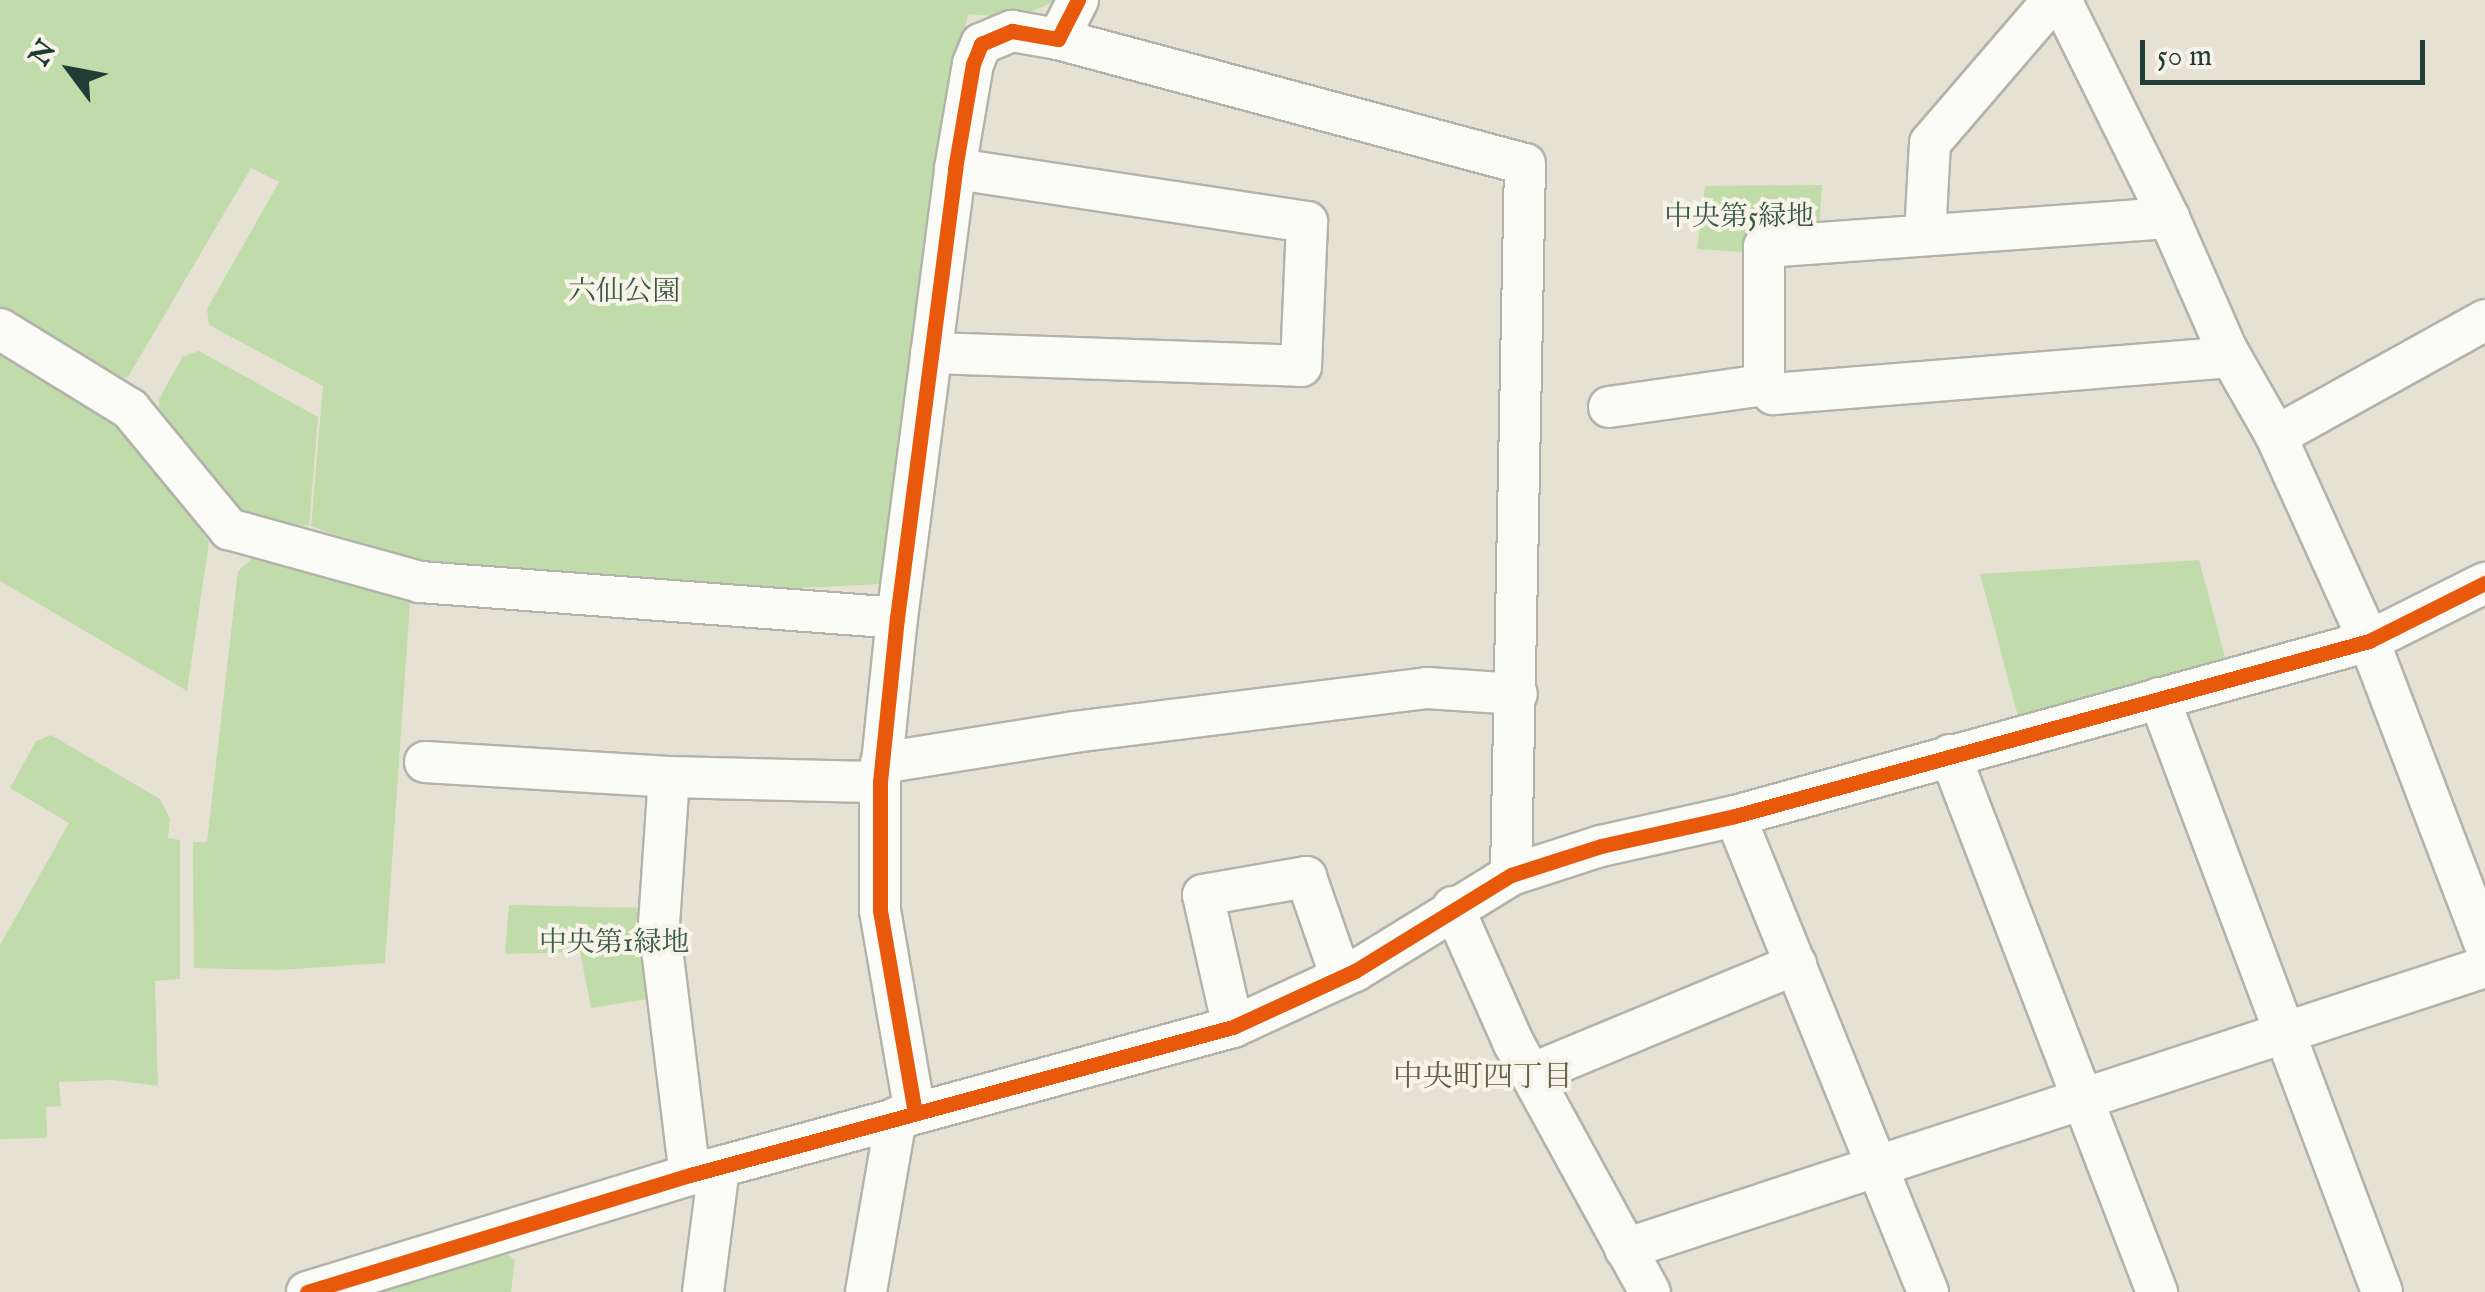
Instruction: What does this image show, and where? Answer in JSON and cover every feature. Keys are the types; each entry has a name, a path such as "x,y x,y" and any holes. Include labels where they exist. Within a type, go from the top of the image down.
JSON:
{"street":[{"path":"1058,39 1078,0"},
{"path":"1925,235 1930,143 2053,0"},
{"path":"2061,0 2169,218 2232,357 2276,436 2369,641 2485,945"},
{"path":"866,1292 906,1116 880,910 881,772 896,618 955,169 973,64 981,44 1012,31 1058,39 1526,164 1512,875"},
{"path":"931,353 1301,366 1307,222 955,169"},
{"path":"2169,218 1764,247 1764,386 1773,394 2232,357"},
{"path":"2276,436 2485,320"},
{"path":"0,329 130,409 229,529 420,582 896,618"},
{"path":"1609,407 1764,386"},
{"path":"307,1292 705,1171 1233,1027 1341,977 1453,906 1512,875 1600,846 1735,816 2369,641 2485,583"},
{"path":"425,762 669,777 881,772 1074,732 1427,688 1517,694"},
{"path":"2159,698 2382,1292"},
{"path":"1950,754 2157,1292"},
{"path":"669,777 659,924 705,1171 704,1292"},
{"path":"1735,816 1928,1292"},
{"path":"1233,1027 1203,894 1306,877 1341,977"},
{"path":"1453,906 1531,1074 1650,1292"},
{"path":"1531,1074 1796,964"},
{"path":"1625,1249 2485,967"}],"green space":[{"name":"六仙公園","path":"0,0 1057,0 1018,18 968,14 949,109 880,584 681,594 425,569 311,526 323,386 209,325 207,309 279,182 251,168 128,377 114,381 0,307"},
{"name":"中央第5緑地","path":"1822,185 1819,234 1758,253 1697,249 1705,186"},
{"path":"0,348 115,419 209,542 187,691 0,581"},
{"path":"199,351 318,417 309,526 236,518 160,424 159,399 183,356"},
{"path":"255,556 279,558 410,603 385,963 279,970 194,968 193,842 207,842 238,571"},
{"path":"2199,560 2231,679 2023,735 1980,574"},
{"path":"51,735 160,799 170,819 168,838 180,840 180,979 155,981 158,1086 113,1080 59,1082 61,1106 46,1107 47,1138 0,1139 0,945 69,823 10,788 36,741"},
{"name":"中央第1緑地","path":"509,905 649,908 654,998 591,1008 580,952 505,954"},
{"path":"502,1250 515,1260 511,1292 385,1292 385,1286"}],"cycle path":[{"path":"915,1113 880,910 880,782 897,618 955,169 973,64 981,44 1012,31 1058,39 1078,0"},
{"path":"307,1292 690,1175 1233,1027 1355,971 1511,875 1601,846 1735,816 2369,641 2485,583"}],"district":[{"name":"中央町四丁目","path":"1483,1078"}]}
